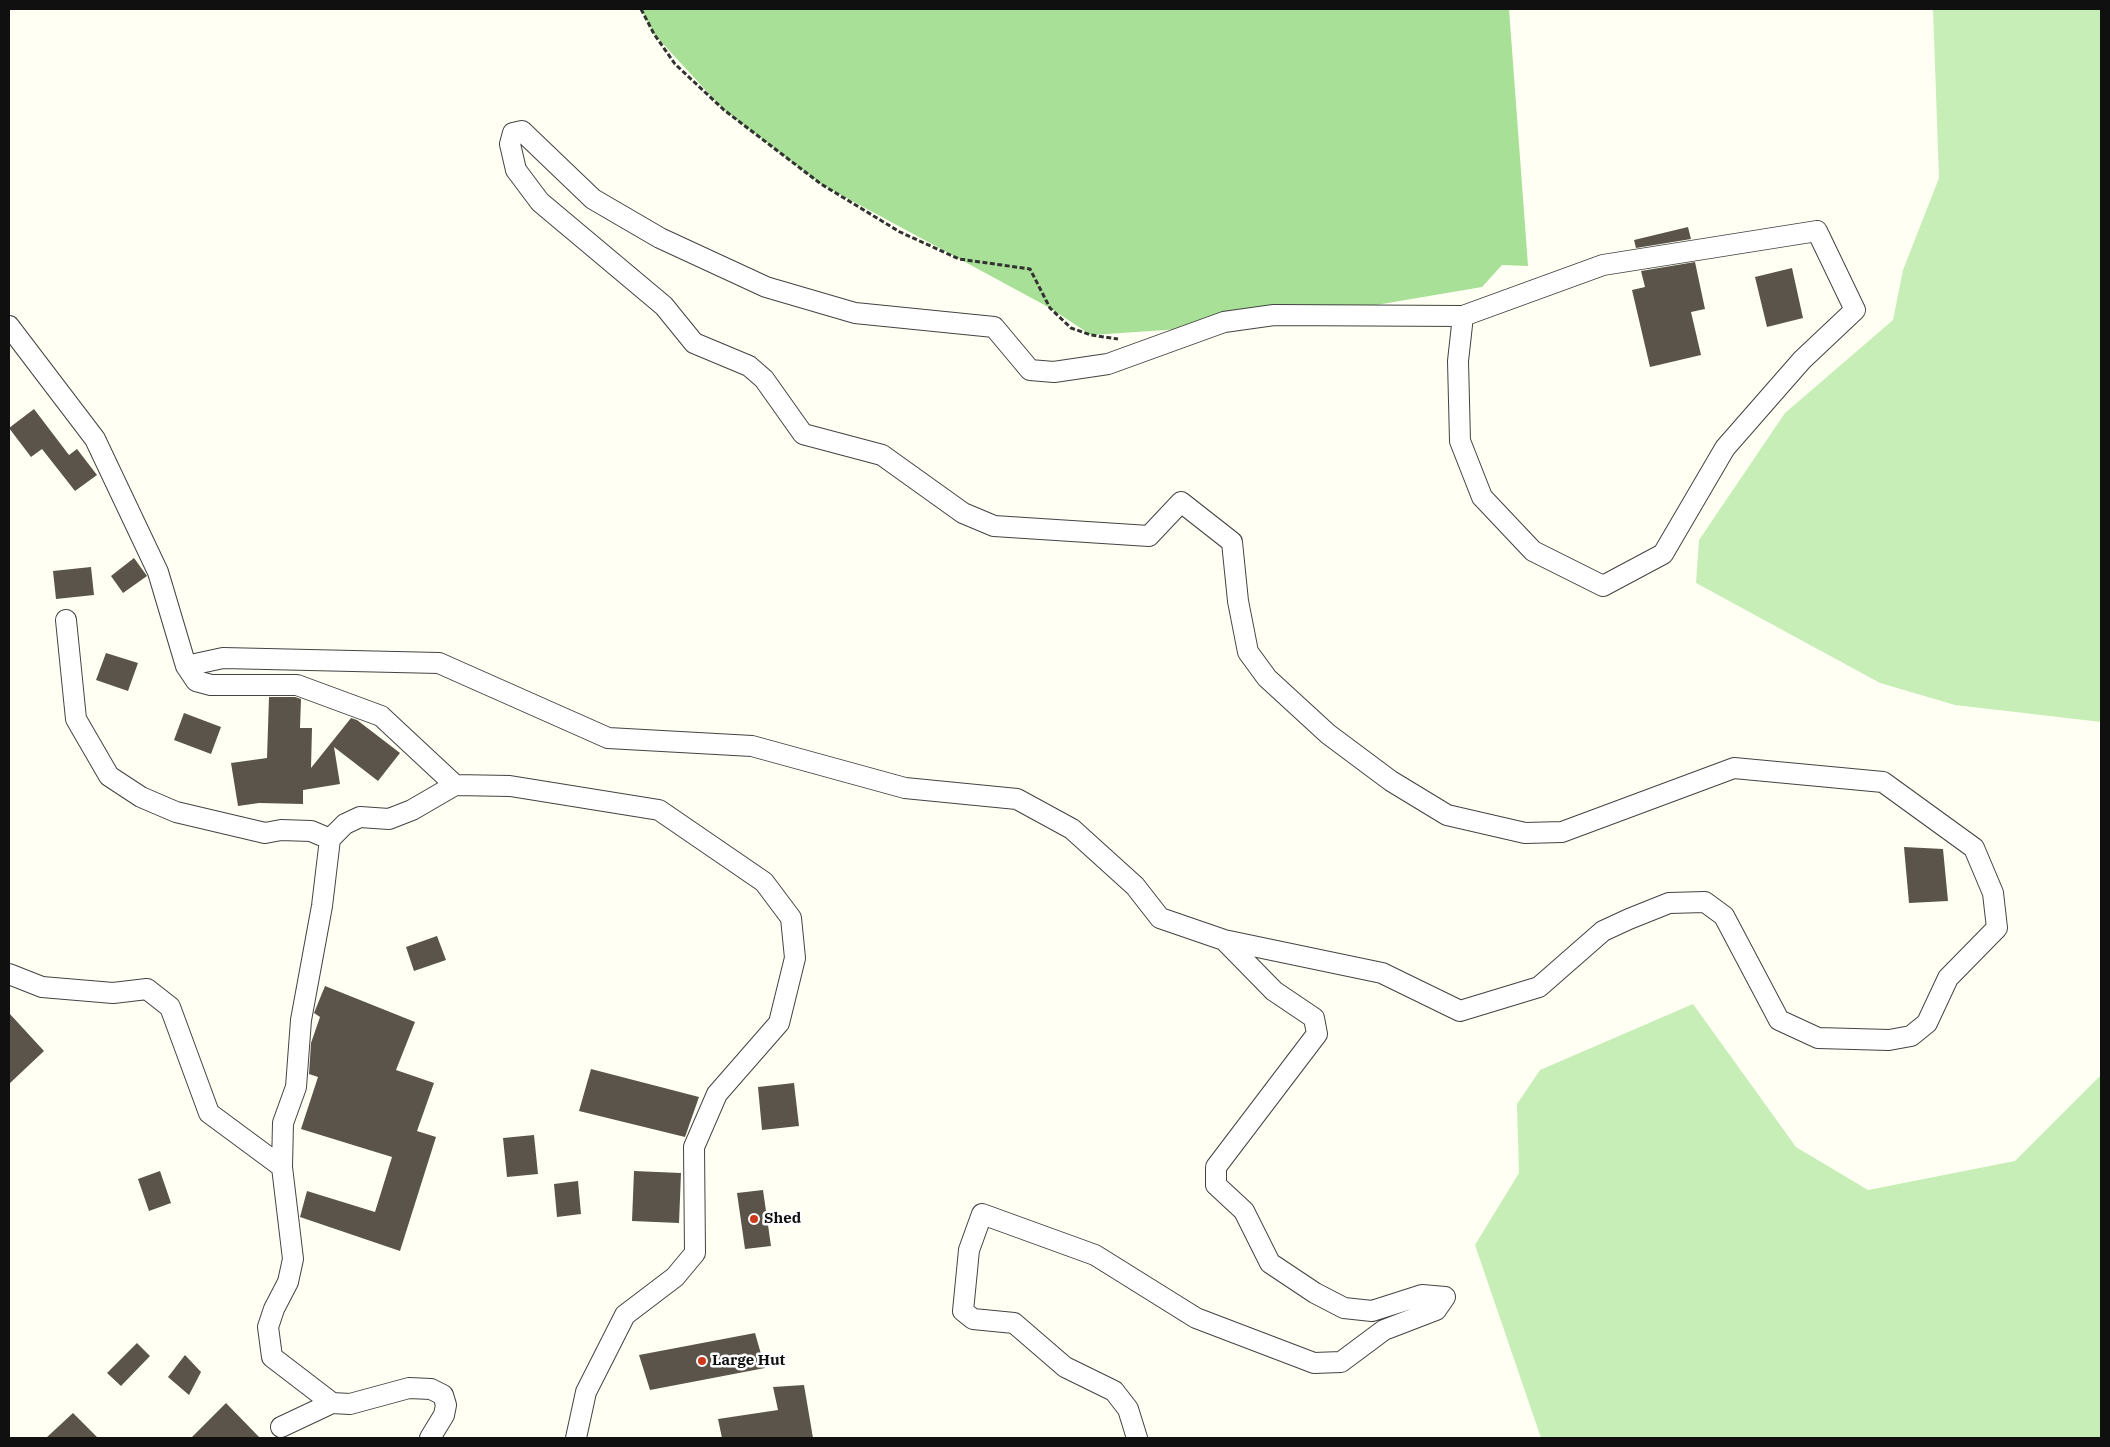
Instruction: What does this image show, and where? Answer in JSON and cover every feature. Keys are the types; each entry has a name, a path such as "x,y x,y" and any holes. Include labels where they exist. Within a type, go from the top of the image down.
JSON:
{"street":[{"path":"186,666 223,658 439,663 608,738 752,746 905,788 1017,799 1072,829 1135,886 1160,918 1224,940 1382,974 1460,1011 1539,987 1603,931 1629,918 1669,903 1705,902 1724,916 1779,1020 1818,1038 1889,1040 1911,1036 1927,1023 1948,978 1996,928 1993,893 1974,848 1883,782 1734,768 1562,832 1525,833 1447,815 1391,781 1328,734 1268,678 1248,652 1238,601 1232,542 1180,502 1149,536 994,526 963,513 882,455 803,434 764,379 749,366 694,343 664,306 540,202 516,170 510,144 513,133 522,132 593,199 660,238 766,287 855,313 994,327 1030,370 1054,372 1108,364 1224,322 1274,315 1463,316 1603,265 1817,231 1855,310 1802,360 1725,448 1663,554 1602,586 1533,551 1482,497 1460,441 1458,361 1463,316"},
{"path":"9,326 95,439 158,572 186,666 196,681 211,686 298,685 381,716 455,784"},
{"path":"66,620 76,719 109,776 141,798 176,812 265,834 281,830 311,831 330,839"},
{"path":"332,1403 272,1357 268,1326 274,1309 288,1282 293,1259 282,1167 283,1123 296,1087 301,1020 322,906 330,839 345,824 360,817 389,819 412,810 455,784 510,786 659,810 764,882 791,918 795,958 779,1023 717,1094 694,1147 695,1253 675,1277 625,1315 586,1392 576,1438"},
{"path":"1137,1438 1128,1409 1114,1391 1065,1368 1014,1323 973,1319 963,1311 969,1250 982,1214 1095,1255 1196,1318 1314,1364 1341,1362 1384,1330 1436,1310 1445,1297 1422,1295 1372,1311 1344,1308 1316,1293 1270,1263 1244,1211 1216,1185 1216,1166 1317,1034 1314,1018 1274,991 1224,940"},
{"path":"9,974 42,987 113,993 146,990 170,1007 209,1113 282,1167"},
{"path":"281,1427 332,1403 350,1404 409,1388 431,1389 443,1395 446,1405 444,1415 430,1438"}],"path":[{"path":"640,9 654,34 675,64 724,110 822,184 900,232 959,259 1030,269 1050,308 1071,328 1091,335 1126,340"}],"green space":[{"path":"641,9 1509,9 1528,266 1502,265 1482,287 1270,323 1091,335 1050,308 821,184 724,110 654,34"},
{"path":"1933,9 2101,9 2101,722 1955,705 1880,683 1696,583 1699,540 1785,413 1893,320 1903,270 1939,178"},
{"path":"1693,1004 1796,1147 1868,1190 2015,1161 2101,1075 2101,1438 1541,1438 1475,1245 1519,1173 1517,1104 1540,1070"}],"building":[{"path":"1688,227 1691,239 1636,248 1634,240"},
{"path":"1695,262 1705,309 1691,312 1701,355 1650,367 1632,290 1645,287 1641,271"},
{"path":"1792,268 1803,318 1767,327 1755,277"},
{"path":"34,409 69,455 77,449 97,475 75,491 42,449 31,457 9,428"},
{"path":"134,558 147,576 123,593 111,576"},
{"path":"91,567 94,595 56,599 53,571"},
{"path":"106,653 138,663 128,691 96,680"},
{"path":"269,697 295,697 301,699 300,728 312,728 311,768 351,718 357,720 400,753 378,781 334,747 340,784 303,790 303,804 259,803 238,806 231,763 267,758"},
{"path":"184,713 221,727 211,754 174,740"},
{"path":"1904,847 1943,849 1948,901 1909,903"},
{"path":"437,936 446,960 414,971 406,947"},
{"path":"325,986 415,1022 396,1070 434,1083 417,1131 436,1137 400,1251 300,1217 307,1191 375,1212 392,1157 301,1129 318,1077 309,1074 311,1043 320,1017 314,1013"},
{"path":"9,1013 44,1051 9,1084"},
{"path":"591,1069 699,1097 685,1137 579,1111"},
{"path":"794,1083 799,1126 762,1130 758,1087"},
{"path":"534,1135 538,1174 507,1177 503,1138"},
{"path":"160,1171 171,1203 149,1211 138,1179"},
{"path":"634,1171 681,1173 679,1223 632,1221"},
{"path":"578,1181 581,1214 557,1217 554,1184"},
{"name":"Shed","path":"763,1190 771,1246 745,1249 737,1193"},
{"name":"Large Hut","path":"755,1333 765,1368 650,1390 639,1355"},
{"path":"137,1343 150,1356 121,1386 107,1373"},
{"path":"185,1355 201,1372 189,1395 168,1377"},
{"path":"804,1385 813,1438 722,1438 718,1419 778,1410 773,1387"},
{"path":"226,1403 260,1438 191,1438"},
{"path":"73,1413 98,1438 46,1438"}],"place":[{"name":"Shed","path":"754,1219"},
{"name":"Large Hut","path":"702,1361"}]}
